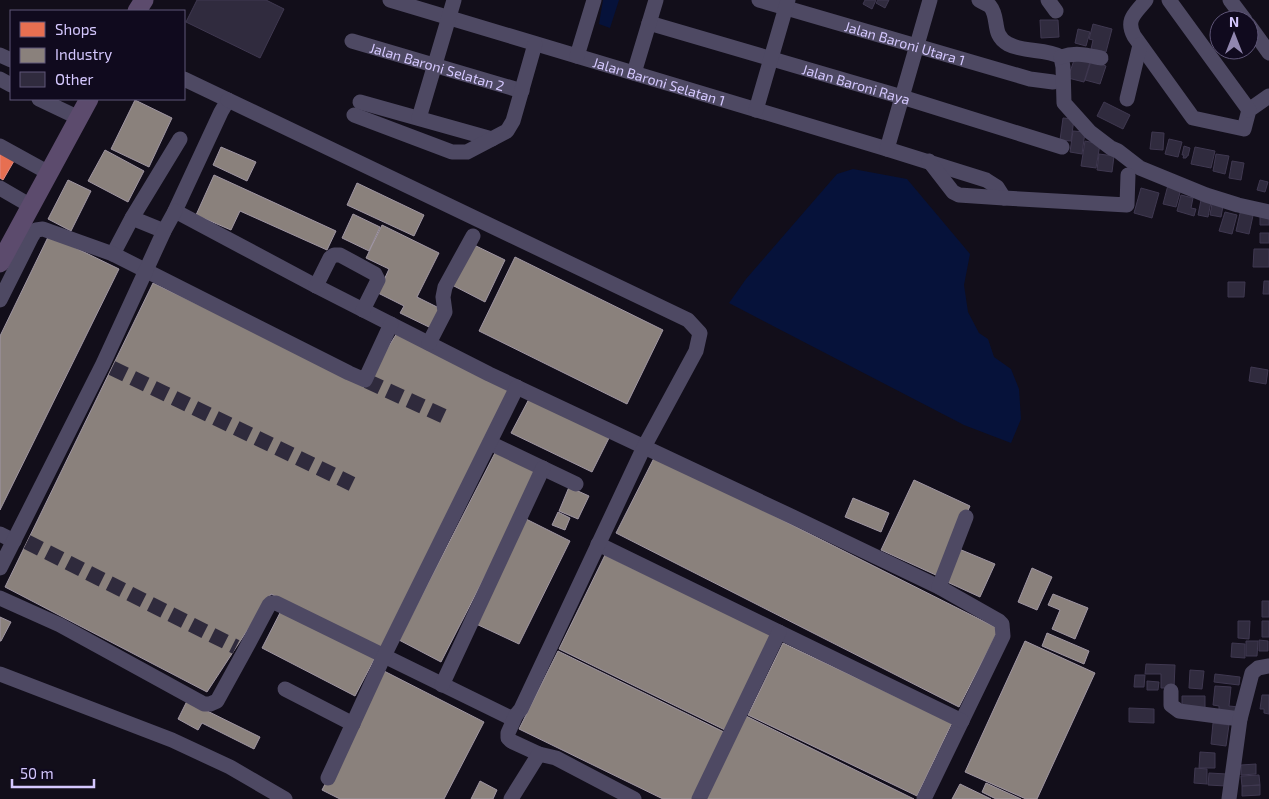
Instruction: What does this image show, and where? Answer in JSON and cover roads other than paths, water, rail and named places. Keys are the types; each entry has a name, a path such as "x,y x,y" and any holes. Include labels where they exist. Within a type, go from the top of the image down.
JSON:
{"main road":[{"path":"0,262 6,239 31,206 88,100"}],"street":[{"name":"Jalan Baroni Selatan 1","path":"390,0 929,161 986,180 996,187 1004,198"},
{"path":"419,118 454,0"},
{"path":"577,56 593,2 578,0"},
{"path":"634,73 656,0"},
{"name":"Jalan Baroni Utara 1","path":"759,0 787,4 916,46 1030,79 1053,82"},
{"path":"887,149 930,0"},
{"path":"979,0 990,6 995,17 997,32 1008,44 1061,57 1077,54 1101,58"},
{"path":"1146,0 1130,22 1130,29 1193,118 1244,129 1249,110 1269,96"},
{"path":"1169,0 1249,110"},
{"path":"756,110 787,4"},
{"name":"Jalan Baroni Raya","path":"650,22 1062,147"},
{"path":"1259,40 1269,53"},
{"name":"Jalan Baroni Selatan 2","path":"352,41 522,91"},
{"path":"492,140 419,118 357,108 452,152 467,152 492,140 507,132 513,121 535,44"},
{"path":"1127,99 1140,45"},
{"path":"1061,57 1064,103 1090,132 1111,148 1118,151 1140,168 1206,195 1269,212"},
{"path":"185,79 688,320 700,333 696,351 644,447 508,733 508,738 511,741 539,754 556,758 634,799"},
{"path":"41,100 79,118"},
{"path":"0,568 19,540 107,366 164,231 228,100"},
{"path":"113,254 132,218 180,139"},
{"path":"0,146 49,173"},
{"path":"929,161 953,192 959,195 1127,205 1128,175"},
{"path":"0,188 31,206"},
{"path":"175,210 316,286 429,343 644,447 793,516 938,587 999,621 1002,624 1003,636 924,799"},
{"path":"132,218 164,231"},
{"path":"0,300 32,236 36,230 43,228 113,254 340,369 366,380 391,324"},
{"path":"429,343 445,312 445,287 473,236"},
{"path":"316,286 330,258 334,255 340,255 378,277 363,310"},
{"path":"328,778 384,656 518,387"},
{"path":"490,443 576,484"},
{"path":"442,685 543,468"},
{"path":"938,587 966,518"},
{"path":"0,534 19,540"},
{"path":"598,544 962,721"},
{"path":"0,598 60,624 204,704 217,701 240,649 268,604 273,603 279,604 511,718 516,715"},
{"path":"699,799 779,632"},
{"path":"1229,799 1240,719 1252,673 1258,668 1269,666"},
{"path":"0,674 172,740 230,767 285,799"},
{"path":"285,689 352,724"},
{"path":"1171,691 1171,705 1179,712 1240,719"},
{"path":"511,799 539,754"}],"water":[{"path":"603,0 619,0 610,28 599,24"},
{"path":"853,169 907,179 970,254 964,285 968,312 979,333 988,339 994,357 1011,369 1019,389 1021,419 1011,443 964,425 729,303 746,279 837,174"}],"tunnel":[{"path":"112,368 352,484"},
{"path":"367,381 450,419"},
{"path":"27,542 236,647"}]}
